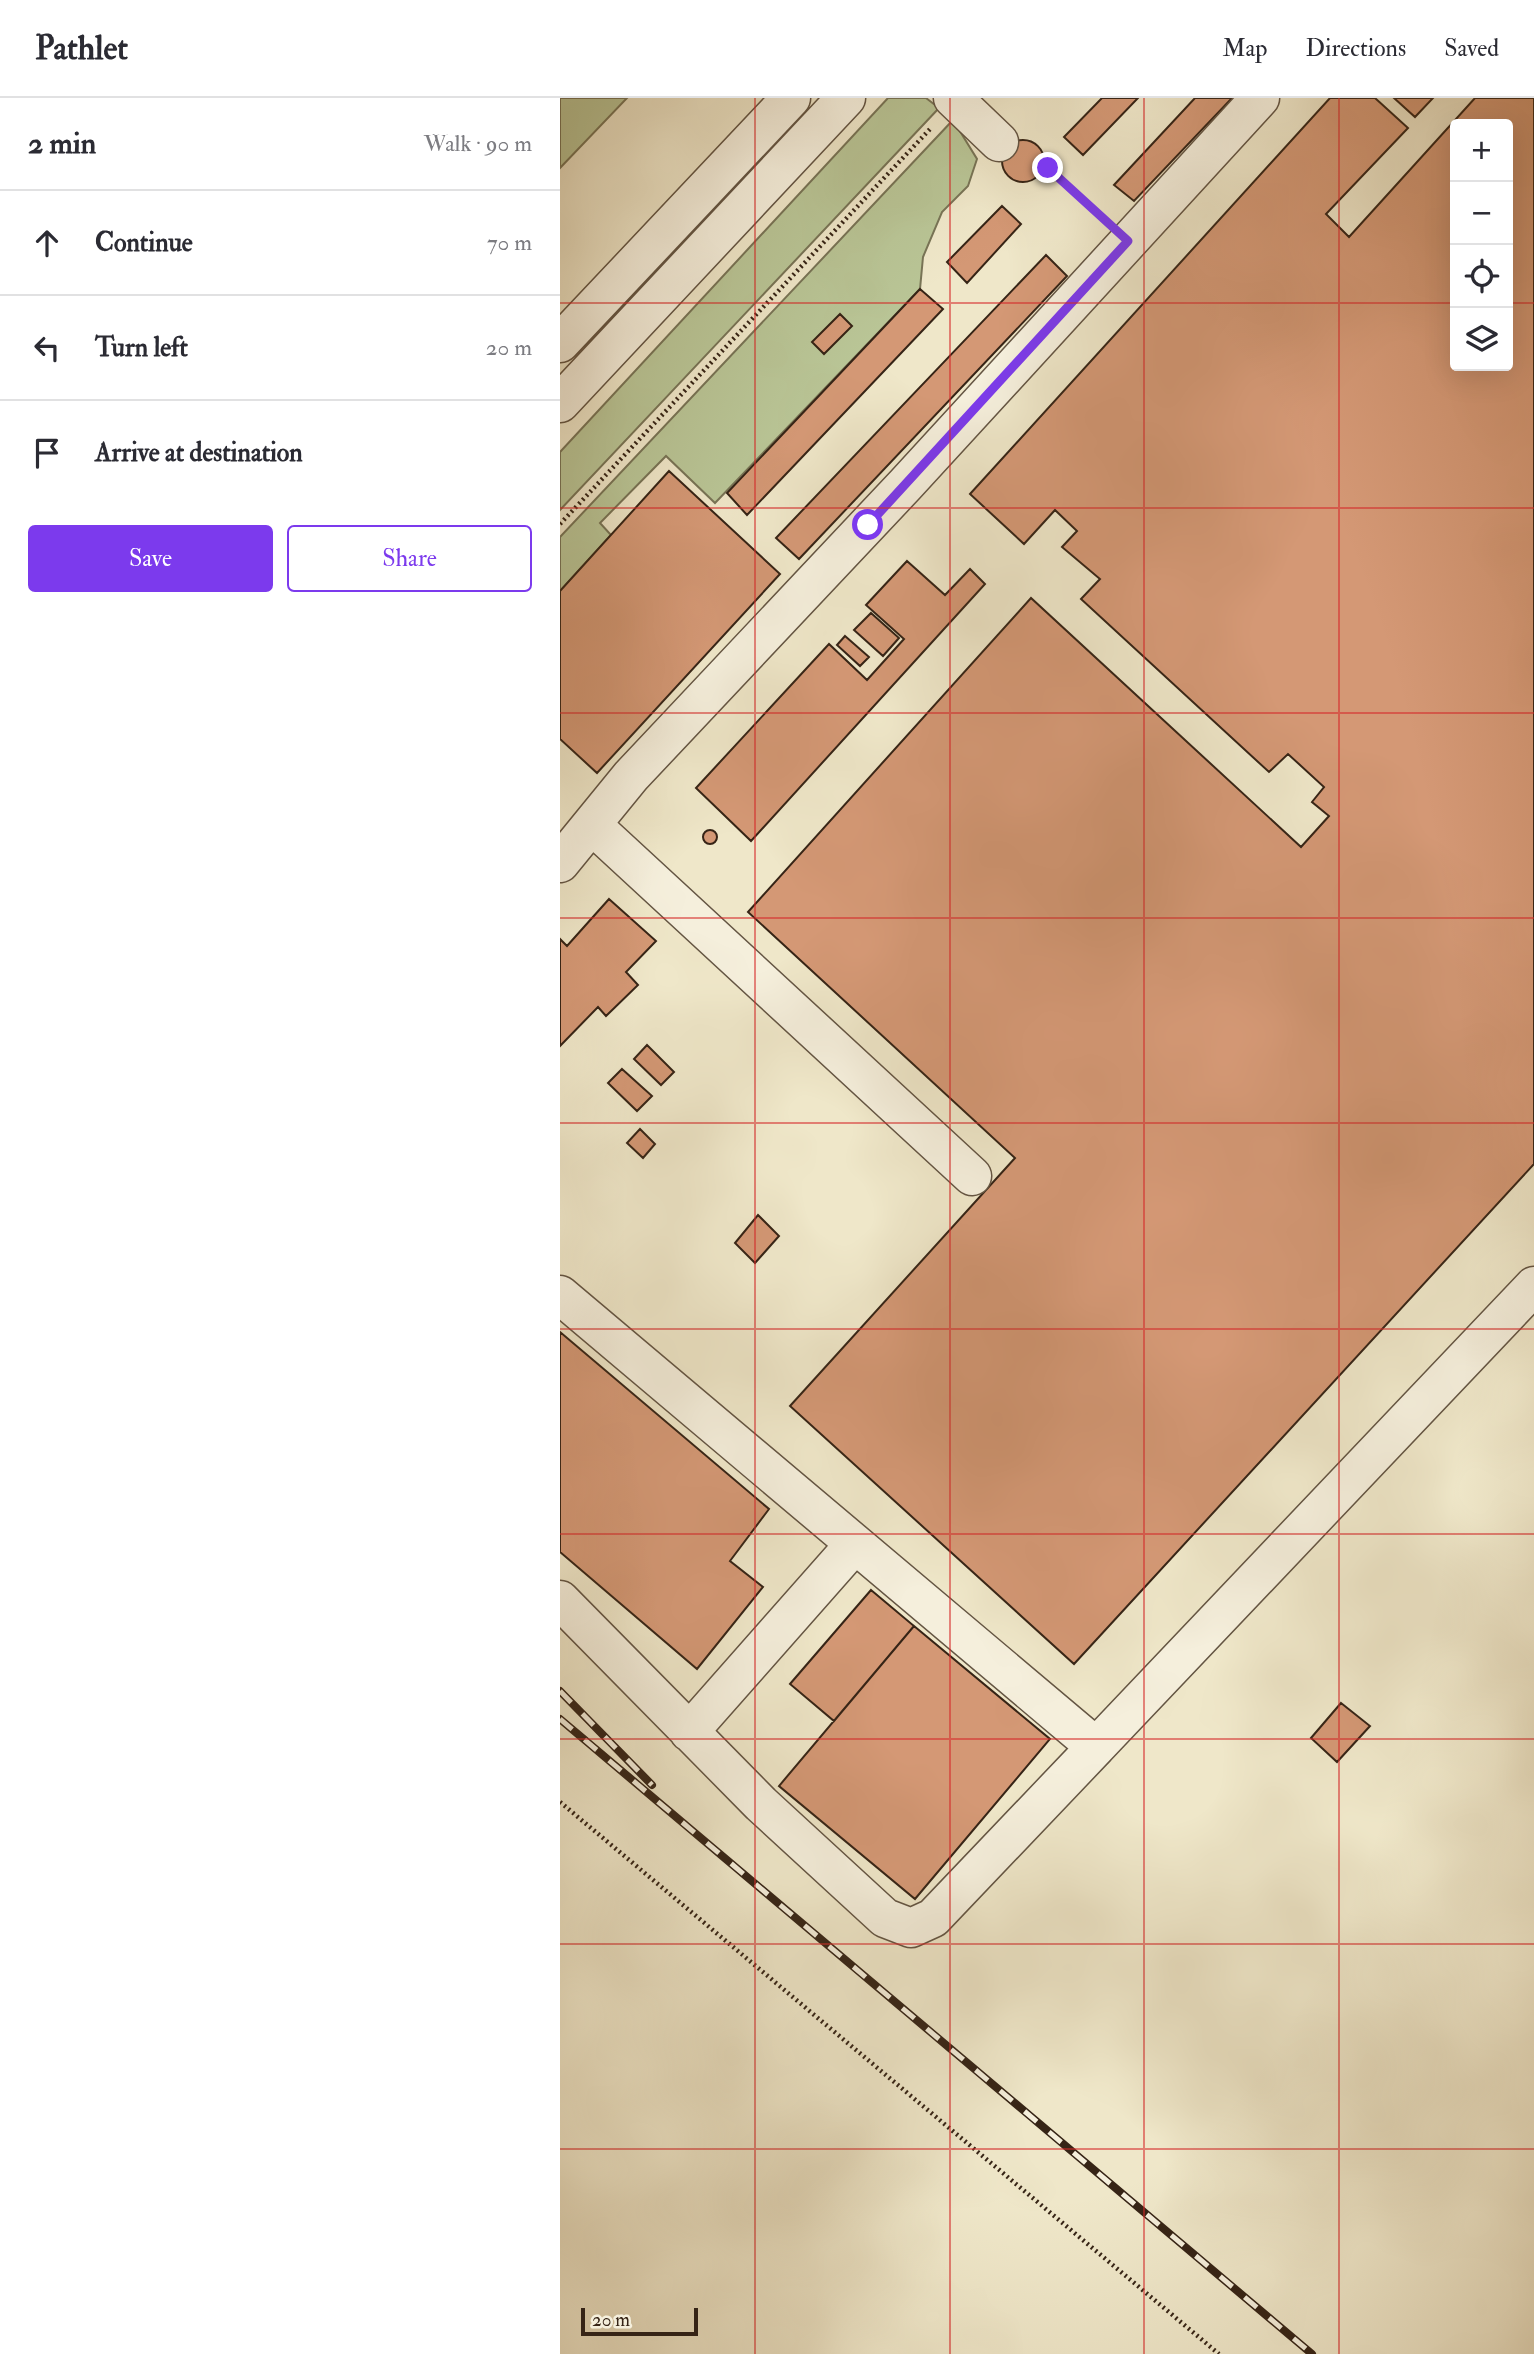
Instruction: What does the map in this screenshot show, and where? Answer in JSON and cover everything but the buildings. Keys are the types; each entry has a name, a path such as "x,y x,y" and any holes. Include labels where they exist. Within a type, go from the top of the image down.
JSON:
{"lane":[{"path":"560,343 791,98"},
{"path":"560,403 846,98"},
{"path":"560,863 593,826 631,776 906,484 1115,244 1260,98"},
{"path":"955,100 999,142"},
{"path":"593,826 972,1176"},
{"path":"560,1600 761,1804 885,1918 911,1928 933,1919 1534,1286"},
{"path":"560,1295 1096,1746"},
{"path":"689,1732 854,1545"}],"path":[{"path":"560,524 955,100"},
{"path":"1048,168 1115,244"},
{"path":"560,1802 1219,2354"}],"green space":[{"path":"560,98 627,98 560,168"},
{"path":"888,98 926,98 939,108 560,510 560,452"},
{"path":"953,120 977,159 968,186 942,212 923,257 920,289 715,503 666,456 600,523 611,535 560,591 560,537"}],"railway":[{"path":"560,1691 652,1785"},
{"path":"560,1719 1312,2354"}],"route":[{"path":"868,525 1128,241 1048,168"}]}
